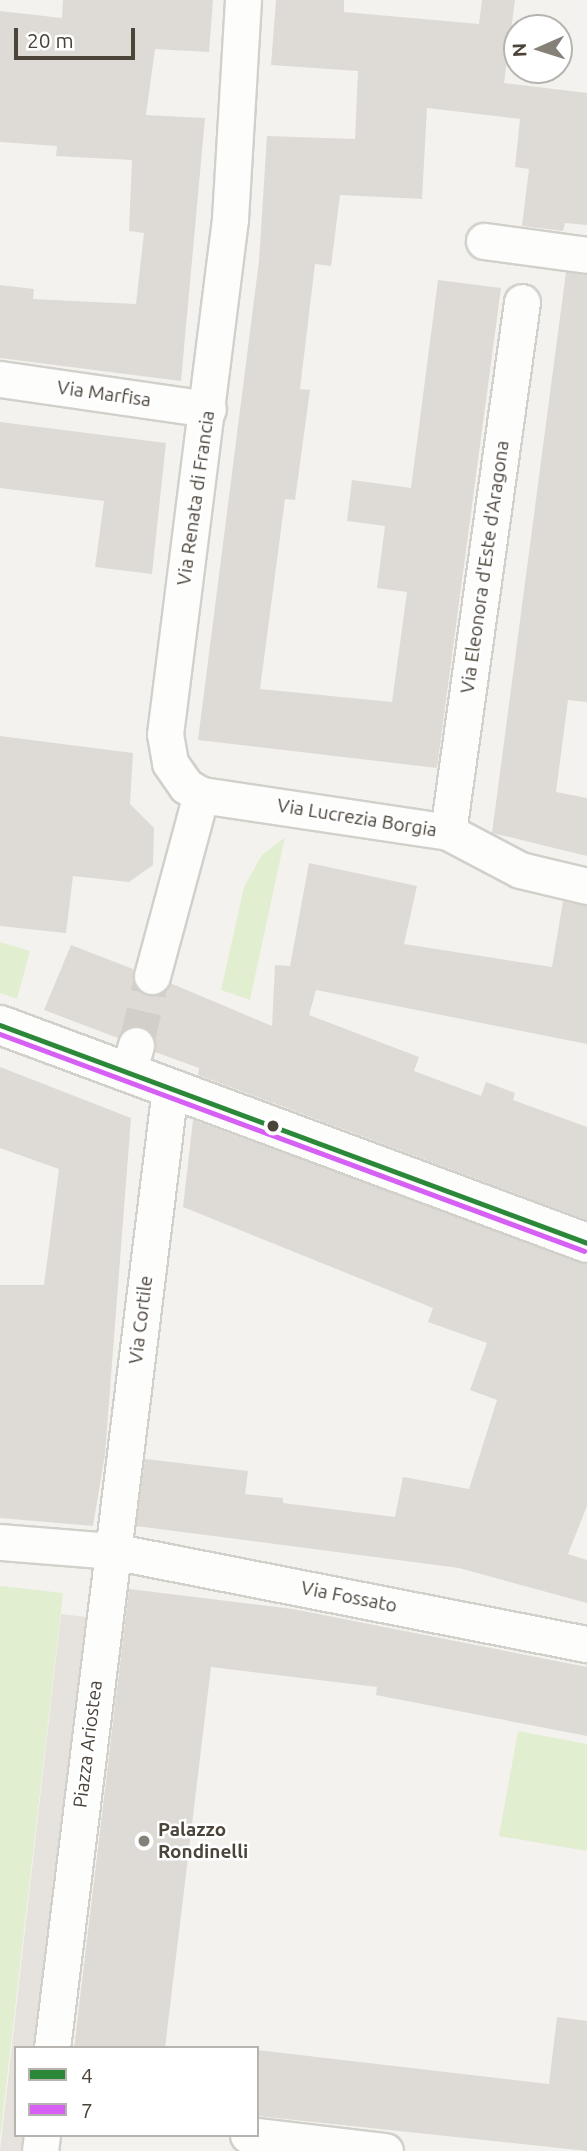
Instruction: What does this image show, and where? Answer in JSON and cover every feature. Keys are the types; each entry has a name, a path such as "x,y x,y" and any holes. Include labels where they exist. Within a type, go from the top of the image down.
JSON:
{"street":[{"name":"Via Renata di Francia","path":"201,795 177,777 165,734 230,219 243,0"},
{"path":"484,241 587,255"},
{"name":"Via Eleonora d'Este d'Aragona","path":"448,832 522,302"},
{"name":"Via Marfisa","path":"0,379 208,408"},
{"path":"152,976 201,795"},
{"name":"Via Lucrezia Borgia","path":"201,795 448,832 520,870 587,886"},
{"path":"0,1025 132,1059 170,1088 587,1244"},
{"name":"Via Cortile","path":"112,1551 170,1088"},
{"path":"0,1542 112,1551"},
{"name":"Via Fossato","path":"112,1551 587,1644"},
{"name":"Piazza Ariostea","path":"52,2046 112,1551"},
{"path":"259,2136 385,2151"}],"green space":[{"path":"285,837 250,1000 221,990 244,887 262,855"},
{"path":"0,942 30,951 17,999 0,993"},
{"path":"0,1586 63,1593 0,2139"},
{"path":"518,1731 587,1744 587,1851 499,1836"}],"shaded area":[{"path":"61,1614 96,1618 44,2046 14,2046 14,2137 34,2137 32,2151 0,2151"}],"building":[{"path":"63,0 213,0 209,52 155,49 146,115 205,118 181,381 0,358 0,285 34,289 33,299 136,304 144,233 129,231 132,160 56,156 57,146 0,142 0,11 62,18"},
{"path":"276,0 344,0 344,12 479,24 482,0 515,0 513,14 503,14 503,84 587,93 587,225 565,223 563,231 522,226 529,169 515,167 520,119 427,108 422,199 340,195 331,266 315,264 300,389 310,390 295,500 285,499 260,689 392,702 407,592 377,588 385,526 347,521 352,480 411,488 438,280 501,288 437,768 198,740 259,261 267,136 355,139 358,71 271,65"},
{"path":"566,272 587,275 587,702 568,700 556,792 587,798 587,856 492,833"},
{"path":"0,422 166,443 152,574 95,567 104,501 0,488"},
{"path":"0,736 133,753 130,804 154,828 153,865 129,882 73,876 66,933 0,926"},
{"path":"309,863 417,886 404,944 552,967 563,901 587,906 587,1044 316,990 309,1015 419,1057 414,1071 481,1096 486,1082 515,1093 513,1100 587,1127 587,1220 198,1075 199,1068 155,1052 155,1039 142,1026 130,1026 118,1038 44,1010 71,945 133,969 133,982 146,995 158,995 170,983 272,1026 275,965 290,966"},
{"path":"0,1067 131,1118 105,1454 93,1526 0,1518 0,1285 44,1285 59,1169 0,1148"},
{"path":"193,1120 587,1264 587,1506 568,1554 587,1560 587,1603 459,1568 136,1526 145,1459 248,1471 245,1494 283,1498 283,1503 395,1517 403,1477 469,1489 497,1400 470,1390 487,1343 428,1322 433,1308 183,1207"},
{"path":"129,1589 293,1609 587,1667 587,1736 376,1695 377,1687 211,1667 165,2046 74,2046"},
{"path":"557,2017 587,2021 587,2151 259,2116 259,2050 549,2084"}],"tunnel":[{"path":"136,1045 152,976"}],"transit line":[{"name":"4","path":"0,1025 587,1243"},
{"name":"7","path":"0,1034 584,1251"}],"place":[{"name":"Palazzo Rondinelli","path":"144,1841"}]}
